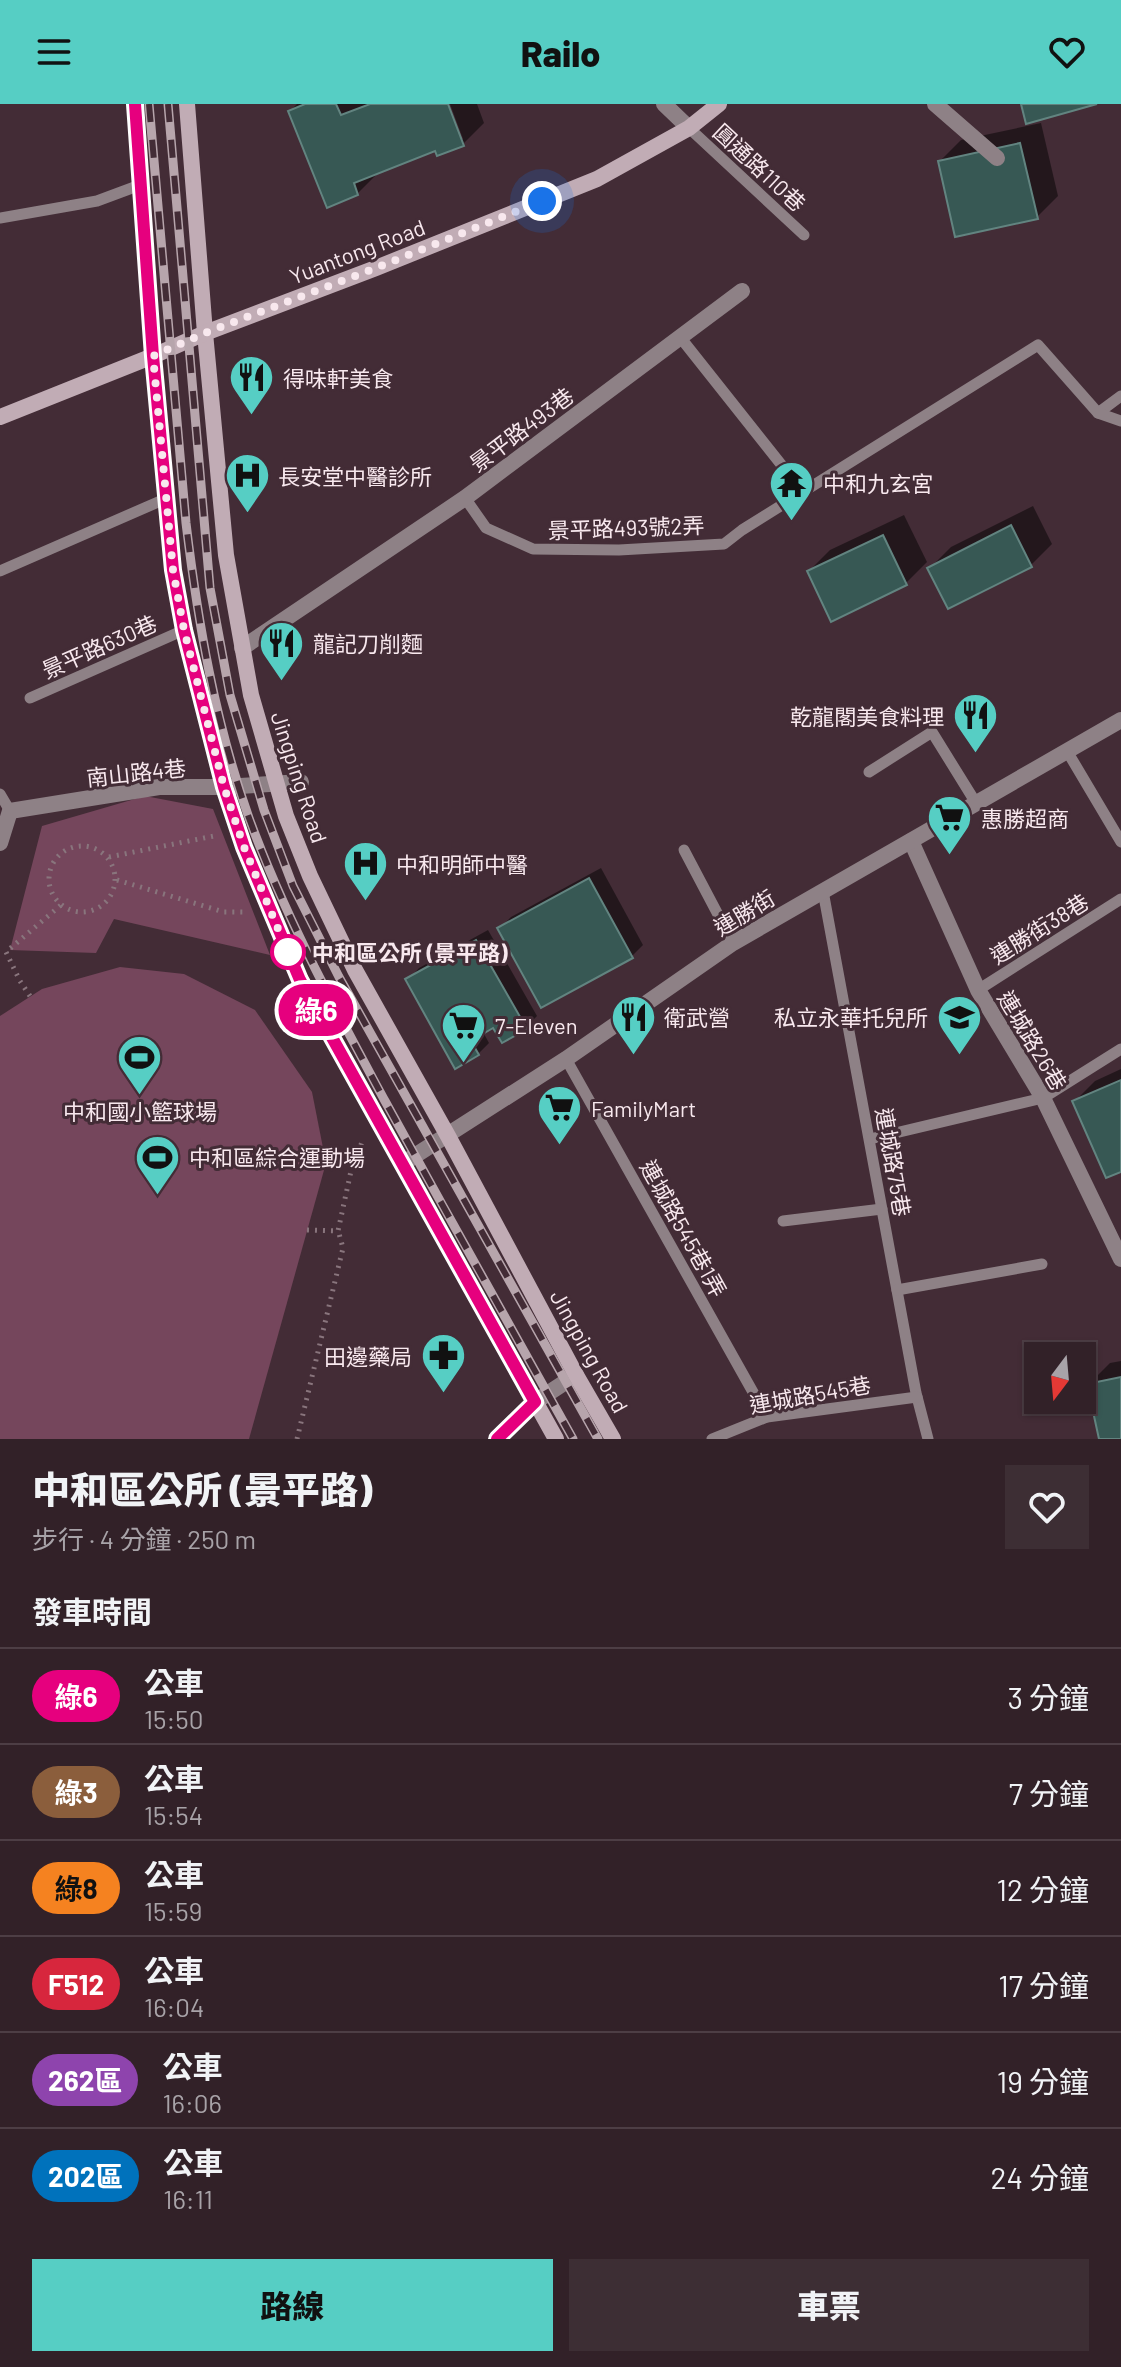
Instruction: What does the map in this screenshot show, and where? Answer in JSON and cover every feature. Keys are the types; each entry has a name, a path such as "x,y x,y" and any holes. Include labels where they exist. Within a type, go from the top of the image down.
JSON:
{"main road":[{"path":"135,104 153,356 173,570 184,630 224,787 244,847 300,980 556,1439"},
{"name":"Jingping Road","path":"187,104 226,555 251,695 286,816 310,876 355,970 613,1439"},
{"name":"Yuantong Road","path":"0,417 597,179 689,128 719,104"}],"street":[{"path":"664,104 689,128"},
{"path":"935,104 997,158"},
{"name":"景平路493巷","path":"242,648 465,498 742,291"},
{"name":"連勝街","path":"402,1164 566,1059 733,943 1121,720"},
{"name":"南山路4巷","path":"10,811 159,787 301,782"},
{"path":"0,843 10,811"},
{"name":"連城路26巷","path":"911,841 978,990 1043,1098 1121,1259"},
{"path":"497,1439 535,1402 576,1375"}],"lane":[{"name":"圓通路110巷","path":"689,128 804,235"},
{"path":"0,218 97,201 140,185"},
{"path":"680,337 803,492"},
{"name":"景平路493號2弄","path":"465,498 486,528 533,549 619,550 724,544 1038,345 1098,413"},
{"path":"1098,413 1121,396"},
{"path":"1098,413 1121,421"},
{"path":"0,571 165,499"},
{"name":"景平路630巷","path":"30,698 184,630"},
{"path":"869,772 932,732 976,803"},
{"path":"1067,751 1121,842"},
{"path":"0,794 10,811"},
{"path":"684,850 733,943"},
{"name":"連城路75巷","path":"823,891 917,1397 928,1439"},
{"name":"連勝街38巷","path":"978,990 1121,899"},
{"path":"870,1139 1043,1098 1121,1049"},
{"name":"連城路545巷1弄","path":"566,1059 767,1417"},
{"path":"783,1221 882,1209"},
{"path":"897,1290 1042,1264"},
{"name":"連城路545巷","path":"719,1437 767,1417 917,1397"}],"path":[{"path":"109,857 214,836"},
{"path":"89,845 109,857 117,880 108,902 87,913 63,908 49,890 50,866 66,848 89,845"},
{"path":"117,880 224,912 244,912"},
{"path":"30,996 3,954 61,905"},
{"path":"297,1439 343,1248 338,1230 351,1171 362,1142"},
{"path":"307,1230 338,1230"},
{"path":"333,1244 343,1248"}],"shaded area":[{"path":"145,796 213,809 270,955 114,919 96,953 10,950 42,826"},
{"name":"中和區綜合運動場","path":"120,967 184,974 255,1010 312,1092 326,1163 249,1439 0,1439 0,1016 42,989"}],"building":[{"path":"305,104 336,104 341,115 370,104 448,104 464,146 437,156 435,151 354,183 358,195 327,208 288,111"},
{"path":"1021,104 1097,104 1026,124"},
{"path":"1020,143 1038,219 955,237 938,161"},
{"path":"1011,525 1032,567 948,609 927,568"},
{"path":"883,535 907,585 831,622 807,571"},
{"path":"589,878 633,958 541,1008 497,928"},
{"path":"476,940 527,1029 502,1043 493,1028 471,1041 479,1055 455,1069 405,979"},
{"path":"1121,1080 1121,1172 1106,1178 1072,1101"},
{"path":"1121,1377 1121,1439 1099,1439 1094,1414 1096,1414 1096,1382"}],"railway":[{"path":"149,104 186,523 209,672 237,782 278,891 329,997 573,1439"},
{"path":"168,104 210,588 230,695 264,810 293,886 339,977 598,1439"}],"bus line":[{"name":"綠6","path":"135,104 153,356 173,570 184,630 224,787 244,847 300,980 535,1402 497,1439"}],"place":[{"name":"得味軒美食","path":"252,417"},
{"name":"長安堂中醫診所","path":"247,515"},
{"name":"中和九玄宮","path":"792,522"},
{"name":"龍記刀削麵","path":"282,682"},
{"name":"乾龍閣美食料理","path":"975,755"},
{"name":"惠勝超商","path":"950,857"},
{"name":"中和明師中醫","path":"365,903"},
{"name":"中和區公所 (景平路)","path":"288,952"},
{"name":"衛武營","path":"633,1056"},
{"name":"私立永華托兒所","path":"959,1056"},
{"name":"7-Eleven","path":"464,1064"},
{"name":"中和國小籃球場","path":"140,1097"},
{"name":"FamilyMart","path":"560,1147"},
{"name":"中和區綜合運動場","path":"158,1196"},
{"name":"田邊藥局","path":"443,1395"}],"route":[{"path":"288,952 291,960 244,847 224,787 184,630 173,570 153,356 542,201"}]}
